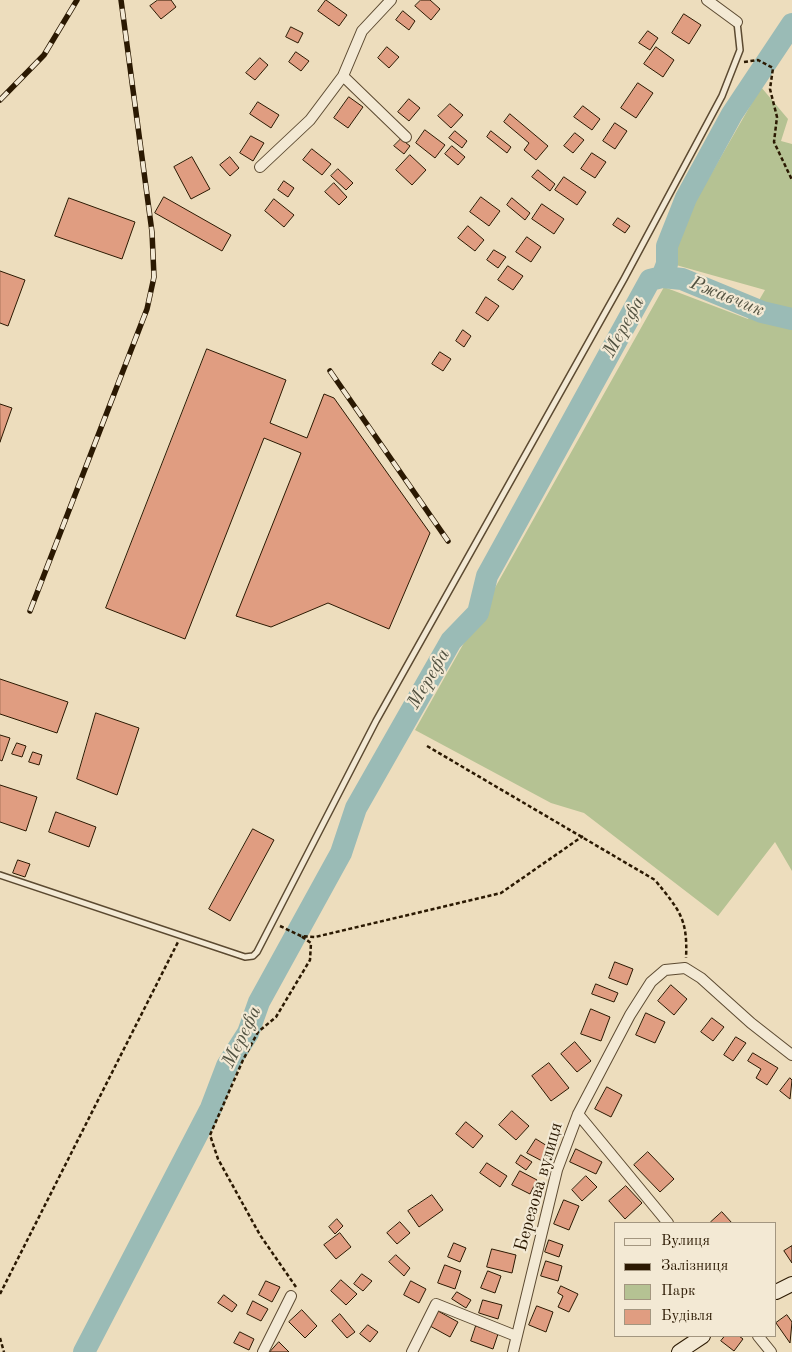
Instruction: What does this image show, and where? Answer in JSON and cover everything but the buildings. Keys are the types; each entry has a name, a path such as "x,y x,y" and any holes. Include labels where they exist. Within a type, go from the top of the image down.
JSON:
{"street":[{"path":"260,167 310,120 342,76 362,31 391,0"},
{"path":"707,0 737,22"},
{"path":"342,76 406,137"},
{"path":"685,968 701,978 751,1024 792,1055"},
{"name":"Березова вулиця","path":"513,1352 557,1170 578,1114 630,1015 651,982 665,970 685,968"},
{"path":"578,1114 667,1222"},
{"path":"777,1292 792,1284"},
{"path":"263,1352 291,1296"},
{"path":"412,1352 436,1304 516,1336"},
{"path":"679,1352 702,1337"},
{"path":"759,1337 771,1352"}],"lane":[{"path":"0,875 245,957 257,952 376,721 624,278 722,96 740,50 737,22"}],"path":[{"path":"735,64 758,60 773,68 770,89 777,118 774,142 792,180"},
{"path":"426,746 583,836 655,880 680,910 687,933 685,968"},
{"path":"301,936 315,937 501,893 583,836"},
{"path":"289,931 311,943 310,960 276,1017 258,1032 243,1060 210,1135 218,1159 260,1235 296,1286 291,1296"},
{"path":"0,1294 180,936"},
{"path":"0,1338 4,1352"}],"green space":[{"path":"761,87 788,119 781,141 792,144 792,871 775,842 718,916 584,813 551,803 415,730 664,287 748,319 765,290 676,265 672,242"}],"waterway":[{"name":"Мерефа","path":"84,1352 211,1108 227,1066 248,1033 259,1002 341,853 356,808 451,641 478,613 487,576 650,280 662,277 667,264 667,246 686,198 732,114 792,24"},
{"name":"Ржавчик","path":"662,277 682,279 762,312 792,319"}],"railway":[{"path":"0,100 44,55 77,0"},
{"path":"30,611 147,309 154,277 152,232 121,0"},
{"path":"330,371 448,541"}]}
